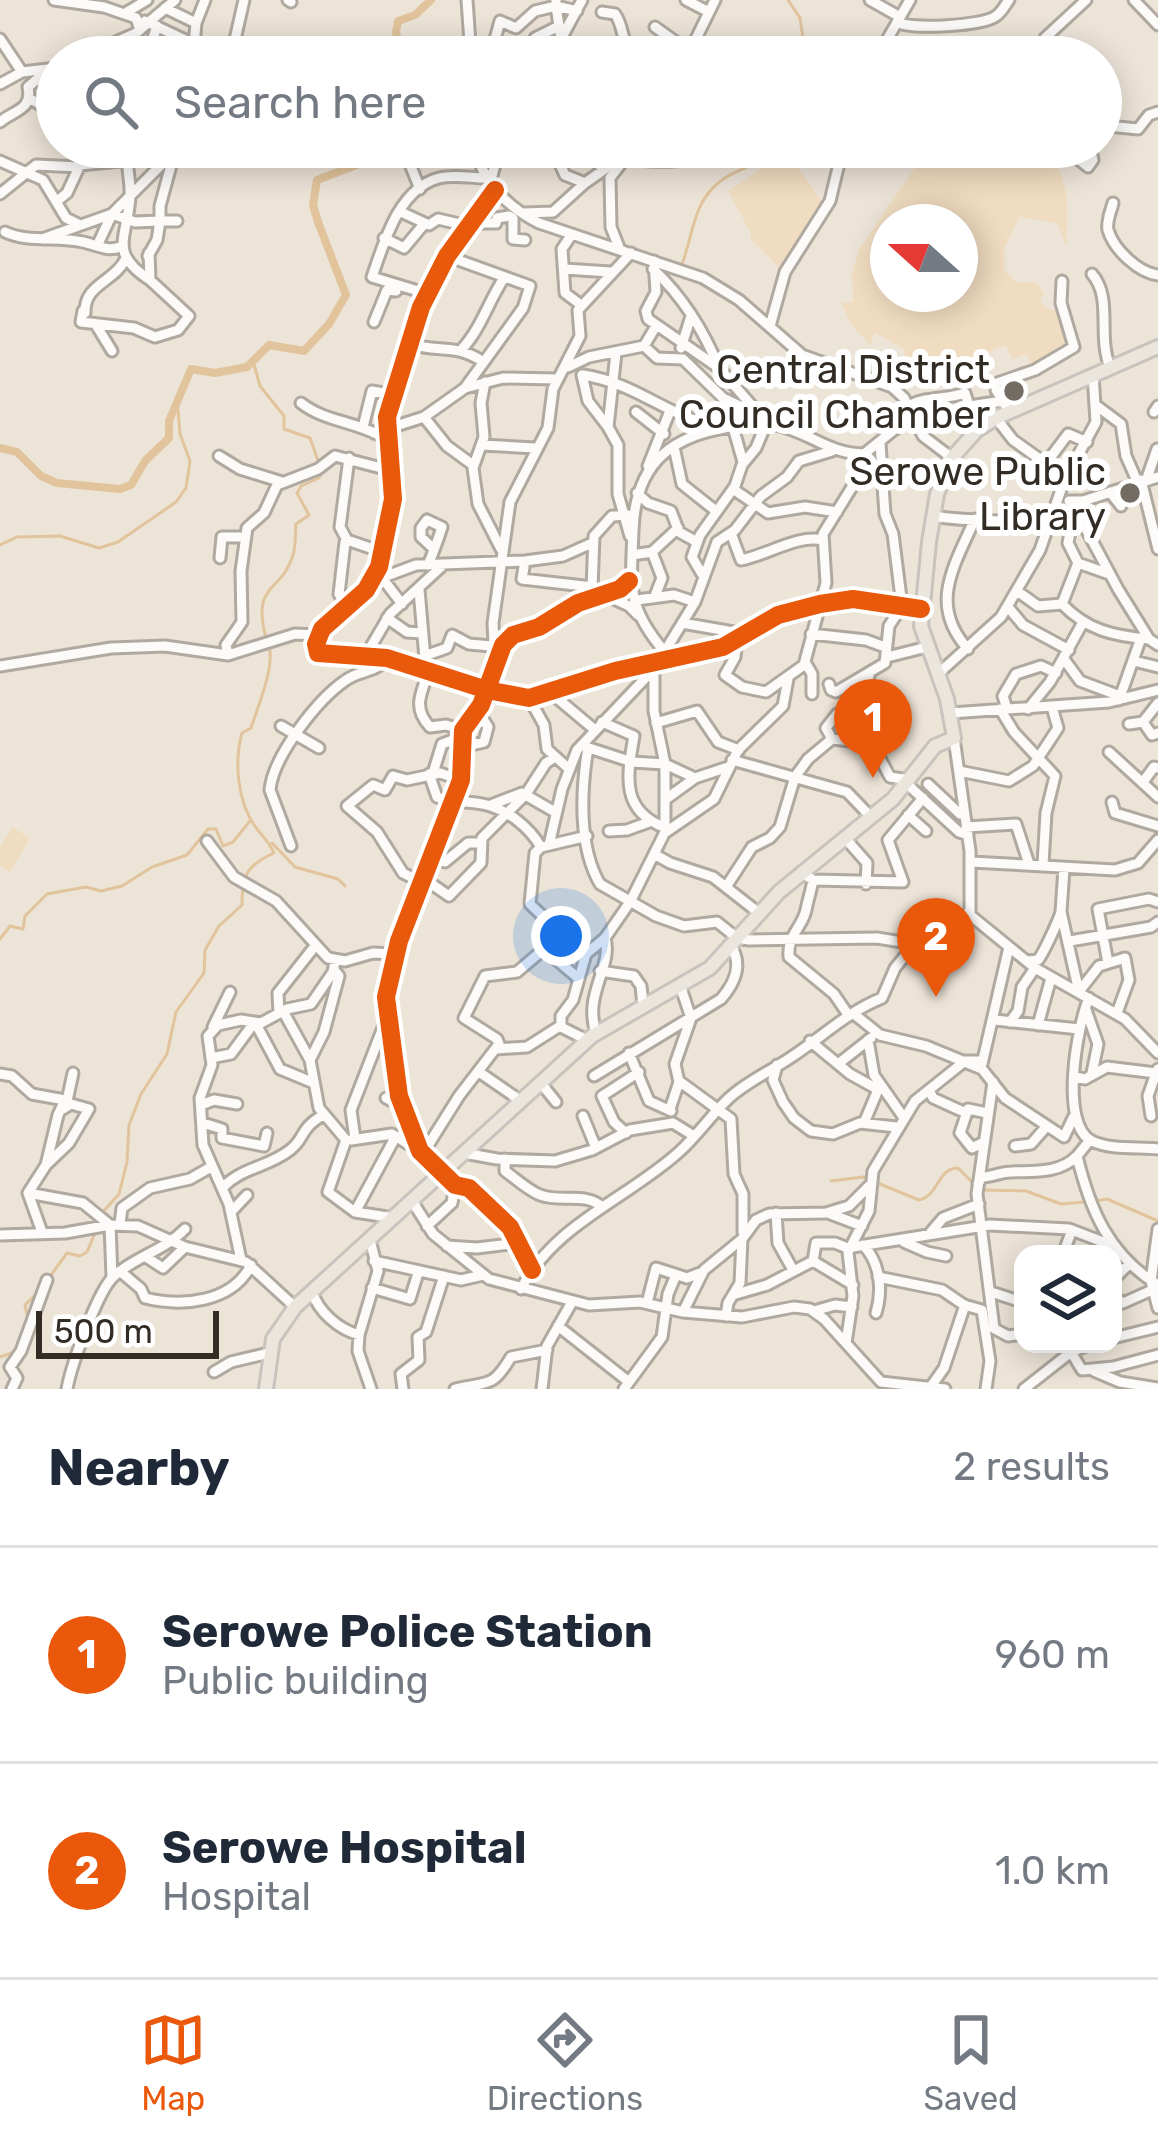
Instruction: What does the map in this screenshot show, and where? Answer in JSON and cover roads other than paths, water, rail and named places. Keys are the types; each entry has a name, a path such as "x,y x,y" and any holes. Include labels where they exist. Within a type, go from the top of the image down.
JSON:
{"main road":[{"path":"266,1389 269,1353 280,1324 369,1250 394,1218 592,1036 703,974 759,913 807,876 907,782 935,746 954,738 951,713 921,626 933,515 952,458 1002,410 1158,347"}],"street":[{"path":"74,0 88,7"},
{"path":"58,1 133,11 148,0"},
{"path":"195,36 205,0"},
{"path":"236,36 244,0"},
{"path":"467,0 473,36"},
{"path":"616,14 621,0"},
{"path":"686,0 709,12"},
{"path":"697,36 716,0"},
{"path":"870,0 898,20 923,29 983,21 996,16 1009,0"},
{"path":"889,36 910,0"},
{"path":"1047,36 1086,0"},
{"path":"1134,0 1158,25"},
{"path":"496,36 500,21 515,28 556,3 579,5"},
{"path":"556,3 560,36"},
{"path":"543,36 560,32 579,5"},
{"path":"118,11 136,18 157,16 196,23"},
{"path":"118,11 120,36"},
{"path":"602,12 616,14 625,36"},
{"path":"125,36 157,16"},
{"path":"157,16 183,36"},
{"path":"655,27 666,36"},
{"path":"0,39 28,93 36,98"},
{"path":"0,83 20,73 36,74"},
{"path":"0,122 21,112 28,93 36,88"},
{"path":"1122,127 1138,129 1158,112"},
{"path":"0,160 43,180 57,200 64,224"},
{"path":"4,187 36,166"},
{"path":"57,200 67,193 78,168"},
{"path":"96,324 134,328 158,338 189,320 188,314 125,260 120,247 130,197 127,168"},
{"path":"97,246 112,214 155,168"},
{"path":"140,273 160,220 170,168"},
{"path":"412,168 420,189"},
{"path":"482,168 518,212 724,289 812,360 892,387 929,442 952,458"},
{"path":"378,580 393,499 388,425 394,395 428,294 491,184 495,168"},
{"path":"563,168 565,175 585,183"},
{"path":"601,168 606,173 611,227 625,251"},
{"path":"518,212 553,212 585,183 611,168"},
{"path":"770,326 785,272 830,201 838,168"},
{"path":"428,294 372,277 384,238 420,189 443,177 491,184"},
{"path":"401,212 431,225 438,219 496,223 497,218 509,216 514,240 525,240"},
{"path":"42,239 64,224 80,225 112,214 177,221"},
{"path":"1109,216 1110,233 1122,251 1143,274 1158,275"},
{"path":"384,238 404,248 425,223"},
{"path":"5,232 114,251 120,247"},
{"path":"572,234 562,249 566,296 581,305"},
{"path":"495,665 491,646 510,502 548,428 560,374 580,336 581,305 625,251"},
{"path":"149,253 150,280"},
{"path":"447,256 530,287 523,308 466,388"},
{"path":"112,351 83,311 89,294 125,260"},
{"path":"653,265 656,295 646,313 656,326 719,368 764,422"},
{"path":"653,265 704,332 719,368"},
{"path":"564,269 611,272"},
{"path":"108,279 140,273"},
{"path":"1093,274 1103,290 1102,342 1110,367"},
{"path":"461,350 477,333 485,307 504,278"},
{"path":"1062,281 1061,303 1072,350 997,383 996,390 1013,440 1041,460 1050,458 1068,434 1087,442"},
{"path":"655,284 669,284"},
{"path":"374,322 387,290 407,288"},
{"path":"691,316 681,342 683,359 727,400 764,422 832,451 867,453"},
{"path":"369,430 424,417 466,388 484,382 560,374 581,361 644,346 656,326"},
{"path":"410,344 432,351 448,346 482,361"},
{"path":"644,346 657,358 683,359"},
{"path":"608,427 616,353"},
{"path":"581,361 588,401 618,445 617,494 629,515 633,541 629,580 638,600 638,615"},
{"path":"939,674 1008,608 1017,591 1096,422 1093,374"},
{"path":"583,375 633,388 699,428 764,422"},
{"path":"484,382 480,447 473,465 478,504 504,556"},
{"path":"732,382 725,427 743,462"},
{"path":"369,430 372,391 394,395"},
{"path":"907,407 920,400 965,394 969,406 1002,410"},
{"path":"301,403 327,419 369,430 390,446"},
{"path":"1097,406 1121,424 1126,456 1146,479 1158,549"},
{"path":"629,515 670,411"},
{"path":"636,412 676,444 682,484 716,511"},
{"path":"424,417 447,446 473,465"},
{"path":"741,637 726,677 759,692 788,679 806,662 826,583 822,540 867,453 895,428 913,420"},
{"path":"704,576 692,556 697,542 756,448 764,422"},
{"path":"644,476 699,428"},
{"path":"829,684 830,691 836,692 871,671 886,652 890,624 902,606 885,514 880,443"},
{"path":"380,465 390,446"},
{"path":"447,446 535,448"},
{"path":"1146,479 1157,449"},
{"path":"421,1153 496,1049 497,1039 464,1016 485,976 517,971 544,949 554,929 534,910 530,898 533,863 545,846 569,769 599,726 659,660 695,602 712,549 799,461 832,451"},
{"path":"219,456 240,469 282,482"},
{"path":"228,655 226,645 242,622 241,571 248,526 263,513 274,489 331,458 349,458 393,471"},
{"path":"346,606 338,594 347,540 340,527 349,458"},
{"path":"1058,497 1070,501 1146,479"},
{"path":"733,489 775,514 805,507 837,512"},
{"path":"1110,492 1121,506"},
{"path":"637,494 671,511 682,534 697,542"},
{"path":"1070,501 1149,639"},
{"path":"569,769 546,746 544,725 529,699 387,658 318,653 319,635 378,580 416,565 442,566 504,556 525,561 563,556 592,543 609,518 629,515"},
{"path":"933,515 1050,524 1074,515"},
{"path":"1074,515 1068,543 1078,563 1109,574"},
{"path":"968,649 951,629 946,596 975,519"},
{"path":"632,555 652,551 678,528"},
{"path":"731,533 741,560 806,536 822,540"},
{"path":"220,557 222,536 245,537"},
{"path":"347,540 382,552"},
{"path":"588,600 592,543"},
{"path":"428,566 434,549"},
{"path":"652,551 662,581 655,596"},
{"path":"496,1049 527,1047 560,1025 586,954 605,938 631,902 666,830 665,764 656,723 659,660 638,615 592,587 522,579 525,561"},
{"path":"1062,604 1078,563"},
{"path":"366,655 387,618 442,566"},
{"path":"378,580 402,604"},
{"path":"394,1218 355,1212 327,1191 350,1139 351,1110 386,1020 394,954 461,780 463,742 495,665 513,635 629,580"},
{"path":"419,590 428,671 418,700 422,717 430,727 446,725 463,742"},
{"path":"1017,591 1038,606 1062,604 1082,624 1120,637 1149,639"},
{"path":"638,600 676,596 695,602"},
{"path":"511,704 704,651 778,615 820,604 853,599 921,609"},
{"path":"1008,608 1020,623 1066,654 1078,680 1120,698"},
{"path":"387,618 407,632 422,633"},
{"path":"682,623 741,637"},
{"path":"1013,730 1024,708 1056,673 1082,624"},
{"path":"1120,698 1134,661 1158,628"},
{"path":"704,651 706,630"},
{"path":"0,666 111,648 165,646 228,655 295,634 319,635"},
{"path":"811,634 866,640 886,652 927,647"},
{"path":"427,656 447,648 452,635 469,644 491,646"},
{"path":"291,846 273,806 270,784 285,751 335,688 351,676 381,666 387,658"},
{"path":"1134,661 1158,668"},
{"path":"806,662 812,674 812,694"},
{"path":"959,771 1011,781 1027,772 1057,723 1003,696 1016,674 1041,665 1056,673"},
{"path":"869,694 871,671"},
{"path":"666,830 714,800 733,759 783,706 788,679"},
{"path":"550,693 599,726 634,736 628,761 632,797 640,814 666,830"},
{"path":"951,713 1156,696 1143,722"},
{"path":"874,746 887,724 882,704"},
{"path":"1013,730 1024,708"},
{"path":"478,711 488,727 484,742 442,744 431,774 437,797 450,808 491,806 526,794"},
{"path":"656,723 695,711 733,759 847,792 871,817"},
{"path":"832,739 826,728 836,714 872,740 891,777 907,782 966,832 1016,824 1029,864"},
{"path":"1129,724 1143,722"},
{"path":"1143,722 1152,735 1158,733"},
{"path":"281,726 319,748"},
{"path":"1013,730 1055,776 1046,814 1043,864"},
{"path":"832,739 851,741 863,735"},
{"path":"954,738 970,862 970,911 1031,965 1117,1013 1158,1053"},
{"path":"726,887 752,847 779,827 796,775 832,739"},
{"path":"584,747 628,761 665,764 695,778"},
{"path":"584,747 587,836 598,883 684,926 717,922 734,942 736,958 734,983 721,999 594,1076"},
{"path":"1109,752 1158,797"},
{"path":"461,780 431,774 406,780 393,776 385,790 373,785 347,806 378,833 404,873 449,896 481,863 480,843 555,757"},
{"path":"666,799 733,759"},
{"path":"1143,782 1158,768"},
{"path":"928,784 960,814"},
{"path":"526,794 555,812"},
{"path":"933,808 943,797"},
{"path":"923,798 888,840 903,882 866,884 807,876 806,913 789,940 790,959 834,994 873,1037 982,1065 1005,1097 1064,1137 1158,1149"},
{"path":"1112,802 1115,812 1158,826"},
{"path":"491,806 528,827 545,846"},
{"path":"908,815 926,831"},
{"path":"609,830 626,831 649,821"},
{"path":"964,883 966,832"},
{"path":"545,846 587,836"},
{"path":"844,838 867,862 866,884"},
{"path":"207,841 240,880 272,898 335,965 339,980 317,1047 285,1072"},
{"path":"970,862 1102,871 1130,867 1158,841"},
{"path":"431,857 445,862 468,843 480,843"},
{"path":"654,854 712,878 759,913"},
{"path":"1064,868 1061,912 1099,1044 1092,1072"},
{"path":"1070,941 1104,934 1158,922 1157,901 1099,908 1104,934 1108,963"},
{"path":"521,1289 559,1240 617,1200 694,1136 746,1083 884,995 895,968 970,911"},
{"path":"1010,1022 1018,1011 1031,965 1043,954 1061,912"},
{"path":"560,1025 592,1036 592,1004 608,950 605,938"},
{"path":"734,942 880,938 908,943 910,954"},
{"path":"315,946 278,993 308,1057 323,1115 350,1139 396,1136 421,1153 510,1227 532,1270"},
{"path":"982,1065 1009,947"},
{"path":"544,949 578,978"},
{"path":"212,1058 231,1054 255,1024 283,1010 313,1003 335,965 377,952 394,954"},
{"path":"1088,1143 1074,1116 1084,997 1094,970 1124,958 1129,984 1117,1013"},
{"path":"600,971 634,976 641,986 643,1006"},
{"path":"1038,1024 1051,978"},
{"path":"671,1123 670,1108 679,1081 675,1064 691,1018 681,988"},
{"path":"28,1193 83,1204 105,1226 117,1274 142,1289 145,1298 206,1301 242,1280 246,1262 203,1145 201,1105 212,1058 208,1036 230,992"},
{"path":"213,1028 241,1020 255,1024 278,1066 314,1083"},
{"path":"386,1020 402,1106 421,1153"},
{"path":"995,1020 1079,1029"},
{"path":"838,1064 873,1037"},
{"path":"873,1037 868,1055 879,1087 900,1123"},
{"path":"810,1041 838,1064 879,1087"},
{"path":"629,1053 649,1101 670,1108"},
{"path":"647,1303 656,1268 687,1278 702,1272 743,1238 756,1220 776,1213 826,1213 851,1204 869,1186 900,1123 929,1090 965,1061"},
{"path":"777,1065 776,1087 788,1111 807,1128 832,1134 864,1123 900,1123"},
{"path":"1075,1077 1084,1079 1107,1066 1157,1071 1148,1096 1150,1116"},
{"path":"479,1072 520,1101"},
{"path":"626,1133 614,1122 602,1096 639,1072"},
{"path":"28,1193 46,1165 74,1073"},
{"path":"0,1074 11,1076 32,1094 88,1107 86,1118 60,1155 46,1165"},
{"path":"679,1081 731,1119 734,1128 734,1174 743,1194 736,1294"},
{"path":"540,1082 556,1102"},
{"path":"986,1389 992,1292 978,1185 993,1082"},
{"path":"864,1123 879,1087"},
{"path":"929,1090 940,1102 966,1113"},
{"path":"386,1098 402,1106"},
{"path":"201,1105 214,1100 237,1104"},
{"path":"982,1144 972,1148 960,1135 968,1108 987,1113"},
{"path":"221,1188 236,1174 268,1165 296,1146 303,1129 323,1115"},
{"path":"584,1116 596,1148"},
{"path":"1064,1137 1074,1116"},
{"path":"203,1123 222,1129 222,1138 253,1146 265,1146 267,1133"},
{"path":"464,1153 555,1161 626,1133 671,1123 694,1136"},
{"path":"1015,1146 1031,1144 1046,1127"},
{"path":"355,1212 396,1136"},
{"path":"978,1185 984,1177 1039,1173 1070,1164 1088,1143"},
{"path":"1077,1156 1088,1199 1111,1245"},
{"path":"505,1159 505,1172 535,1193 590,1199 601,1207"},
{"path":"105,1226 145,1190 190,1180 211,1167"},
{"path":"427,1226 454,1199 459,1186"},
{"path":"846,1343 853,1248 869,1211 869,1186"},
{"path":"28,1193 42,1232"},
{"path":"231,1212 247,1195"},
{"path":"412,1201 427,1226 482,1275 572,1302 647,1303 683,1312 749,1317 794,1307 814,1311 835,1305 852,1307"},
{"path":"931,1232 944,1218 979,1204"},
{"path":"776,1213 778,1243 793,1270"},
{"path":"826,1213 862,1226"},
{"path":"0,1235 138,1226 185,1247 246,1262 359,1335"},
{"path":"726,1316 736,1294 767,1285 793,1270 853,1248 931,1232 982,1227 1072,1230 1111,1245"},
{"path":"67,1389 74,1353 117,1274 171,1242 185,1228"},
{"path":"1158,1229 1154,1285 1158,1308"},
{"path":"1067,1245 1072,1230"},
{"path":"904,1241 946,1256"},
{"path":"447,1246 519,1243"},
{"path":"816,1261 815,1243 836,1243 873,1255 880,1295 876,1312"},
{"path":"146,1257 163,1268 185,1247"},
{"path":"369,1250 418,1273 461,1280 482,1275"},
{"path":"369,1250 378,1271 359,1335 359,1355 371,1389"},
{"path":"1122,1257 1154,1285"},
{"path":"461,1280 465,1261"},
{"path":"816,1261 853,1285"},
{"path":"1122,1271 1129,1264"},
{"path":"683,1312 702,1272"},
{"path":"372,1288 410,1299 418,1273"},
{"path":"559,1326 631,1384 657,1347 676,1275"},
{"path":"403,1389 401,1374 418,1360 418,1337 426,1332 444,1276"},
{"path":"878,1277 942,1290 982,1310 989,1325 1014,1335"},
{"path":"12,1389 17,1378 10,1367 21,1351 47,1280"},
{"path":"1122,1302 1154,1285"},
{"path":"992,1292 1014,1299"},
{"path":"542,1389 547,1350 572,1302"},
{"path":"932,1385 942,1373 965,1305"},
{"path":"814,1311 872,1375 886,1384 945,1389"},
{"path":"1122,1336 1158,1327"},
{"path":"455,1389 486,1388 502,1376 511,1358 547,1350"},
{"path":"214,1372 231,1362 269,1353"},
{"path":"1024,1389 1073,1353"},
{"path":"1081,1353 1080,1370 1158,1355"},
{"path":"1092,1370 1120,1382 1158,1388"},
{"path":"872,1375 873,1389"}],"waterway":[{"path":"397,36 398,21 415,15 431,0"},
{"path":"788,0 800,18 803,36"},
{"path":"0,448 17,452 41,476 57,483 120,489 131,485 145,461 169,438 169,421 191,369 215,373 247,367 269,345 304,351 329,324 346,295 313,205 317,180 349,168"},
{"path":"682,264 709,193 744,168"},
{"path":"253,361 260,386 284,416 284,429 310,438 322,472 297,493 309,515 296,524 288,567 265,597 266,638"},
{"path":"0,545 17,537 60,536 99,548 118,542 176,502 186,488 190,461 180,434 177,397"},
{"path":"102,1213 119,1194 129,1125 141,1094 167,1054 176,1012 204,973 205,950 219,926 242,905 247,873 274,853 250,819 238,769 242,733 251,728 268,675 269,647"},
{"path":"0,939 10,926 23,929 25,916 47,894 122,886 152,867 187,855 208,829 216,829 223,846 233,842 250,821"},
{"path":"272,843 295,867 338,879 345,886"},
{"path":"831,1181 863,1177 919,1200 931,1193 946,1172 958,1168 976,1186"},
{"path":"984,1190 1026,1191 1061,1204 1085,1202"},
{"path":"1095,1201 1107,1199 1158,1221"},
{"path":"49,1278 67,1253 80,1256 87,1252 95,1233"},
{"path":"28,1320 25,1305 36,1294"},
{"path":"0,1357 14,1352"}],"place":[{"name":"Central District Council Chamber","path":"1014,391"},
{"name":"Serowe Public Library","path":"1130,493"},
{"name":"Serowe Police Station","path":"873,778"},
{"name":"Serowe Hospital","path":"936,997"}]}
